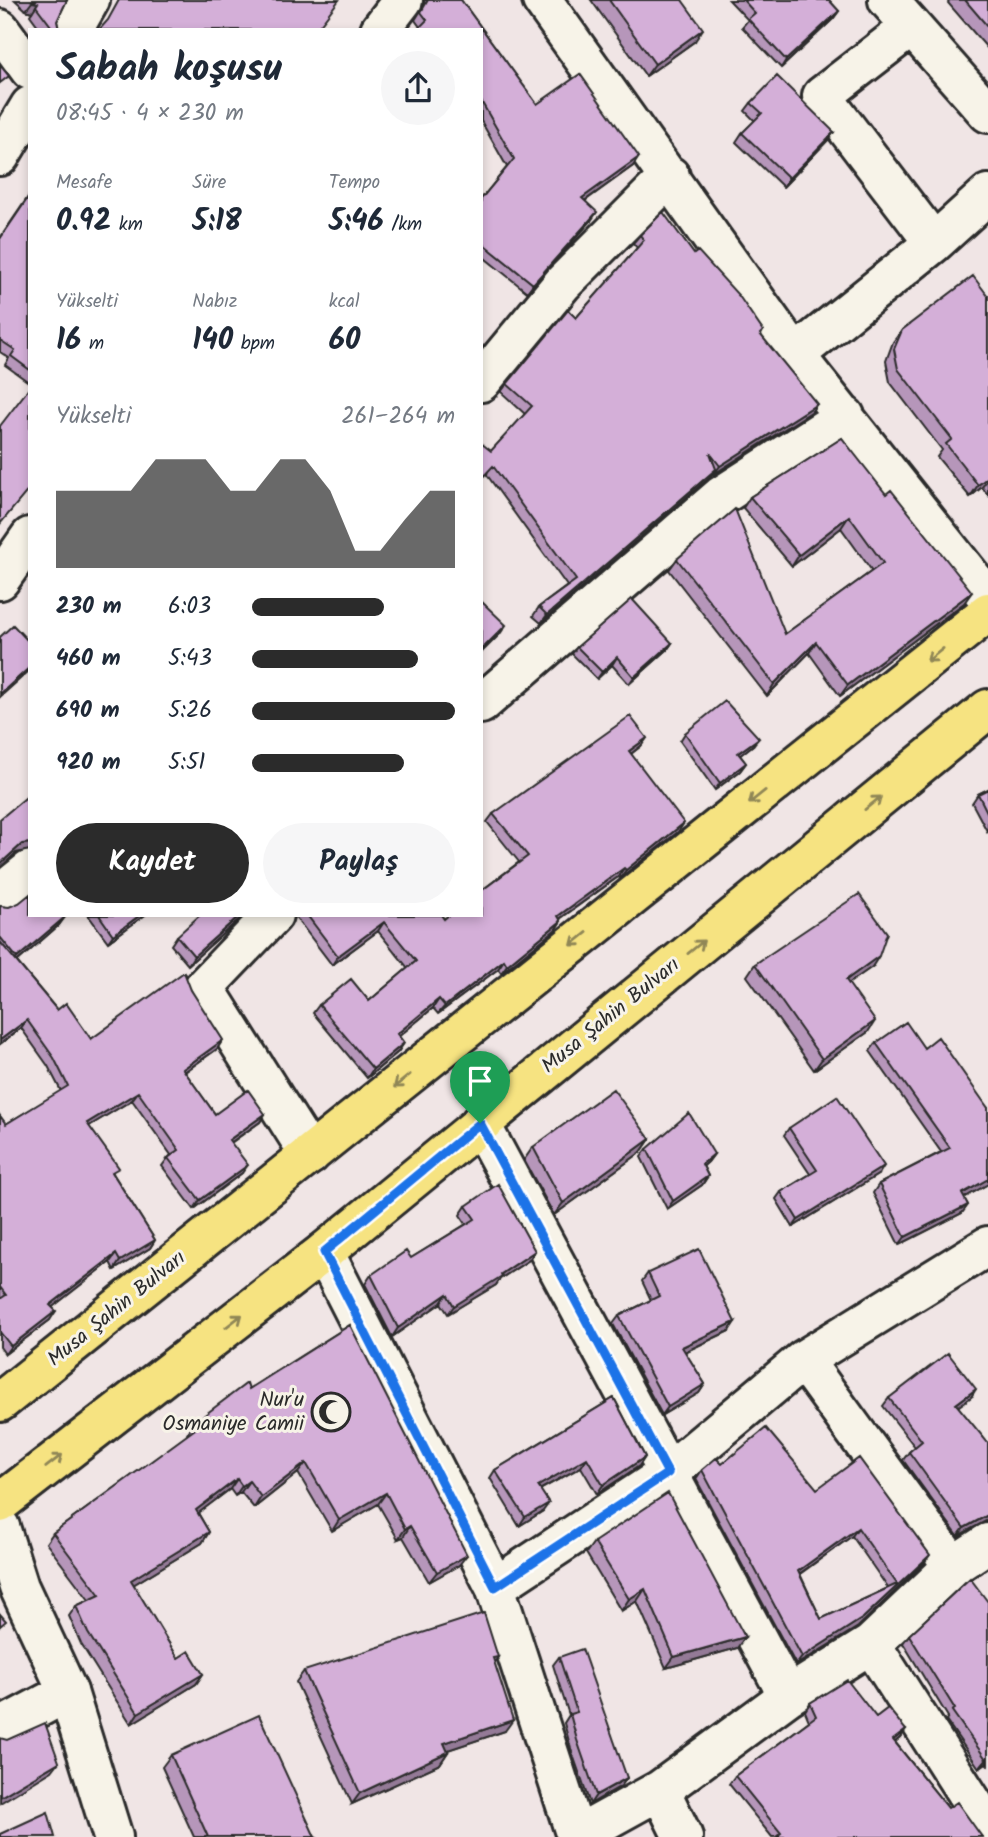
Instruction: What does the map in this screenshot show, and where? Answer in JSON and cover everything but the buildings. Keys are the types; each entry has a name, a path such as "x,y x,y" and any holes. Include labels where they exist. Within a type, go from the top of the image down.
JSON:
{"main road":[{"name":"Musa Şahin Bulvarı","path":"0,1402 988,612"},
{"name":"Musa Şahin Bulvarı","path":"0,1503 324,1252 988,709"}],"street":[{"path":"74,28 90,0"},
{"path":"382,28 403,0"},
{"path":"542,0 795,355 988,598"},
{"path":"934,243 822,96 900,14 988,113"},
{"path":"0,29 28,67"},
{"path":"0,156 28,109"},
{"path":"483,380 563,283 670,176"},
{"path":"795,355 934,243 988,194"},
{"path":"483,702 721,496 845,416"},
{"path":"0,894 28,872"},
{"path":"271,917 204,987 310,1155"},
{"path":"480,1123 788,1696"},
{"path":"495,1587 668,1473 803,1360 988,1246"},
{"path":"324,1252 495,1587 576,1837 660,1790 788,1696 871,1644 953,1566 988,1544"},
{"path":"803,1360 953,1566"},
{"path":"0,1527 19,1587 68,1692 113,1837"},
{"path":"871,1644 988,1827"},
{"path":"0,1728 68,1692"},
{"path":"660,1790 683,1837"}],"place":[{"name":"Nur'u Osmaniye Camii","path":"331,1412"}],"route":[{"path":"480,1123 668,1473 495,1587 324,1252 480,1123"}]}
